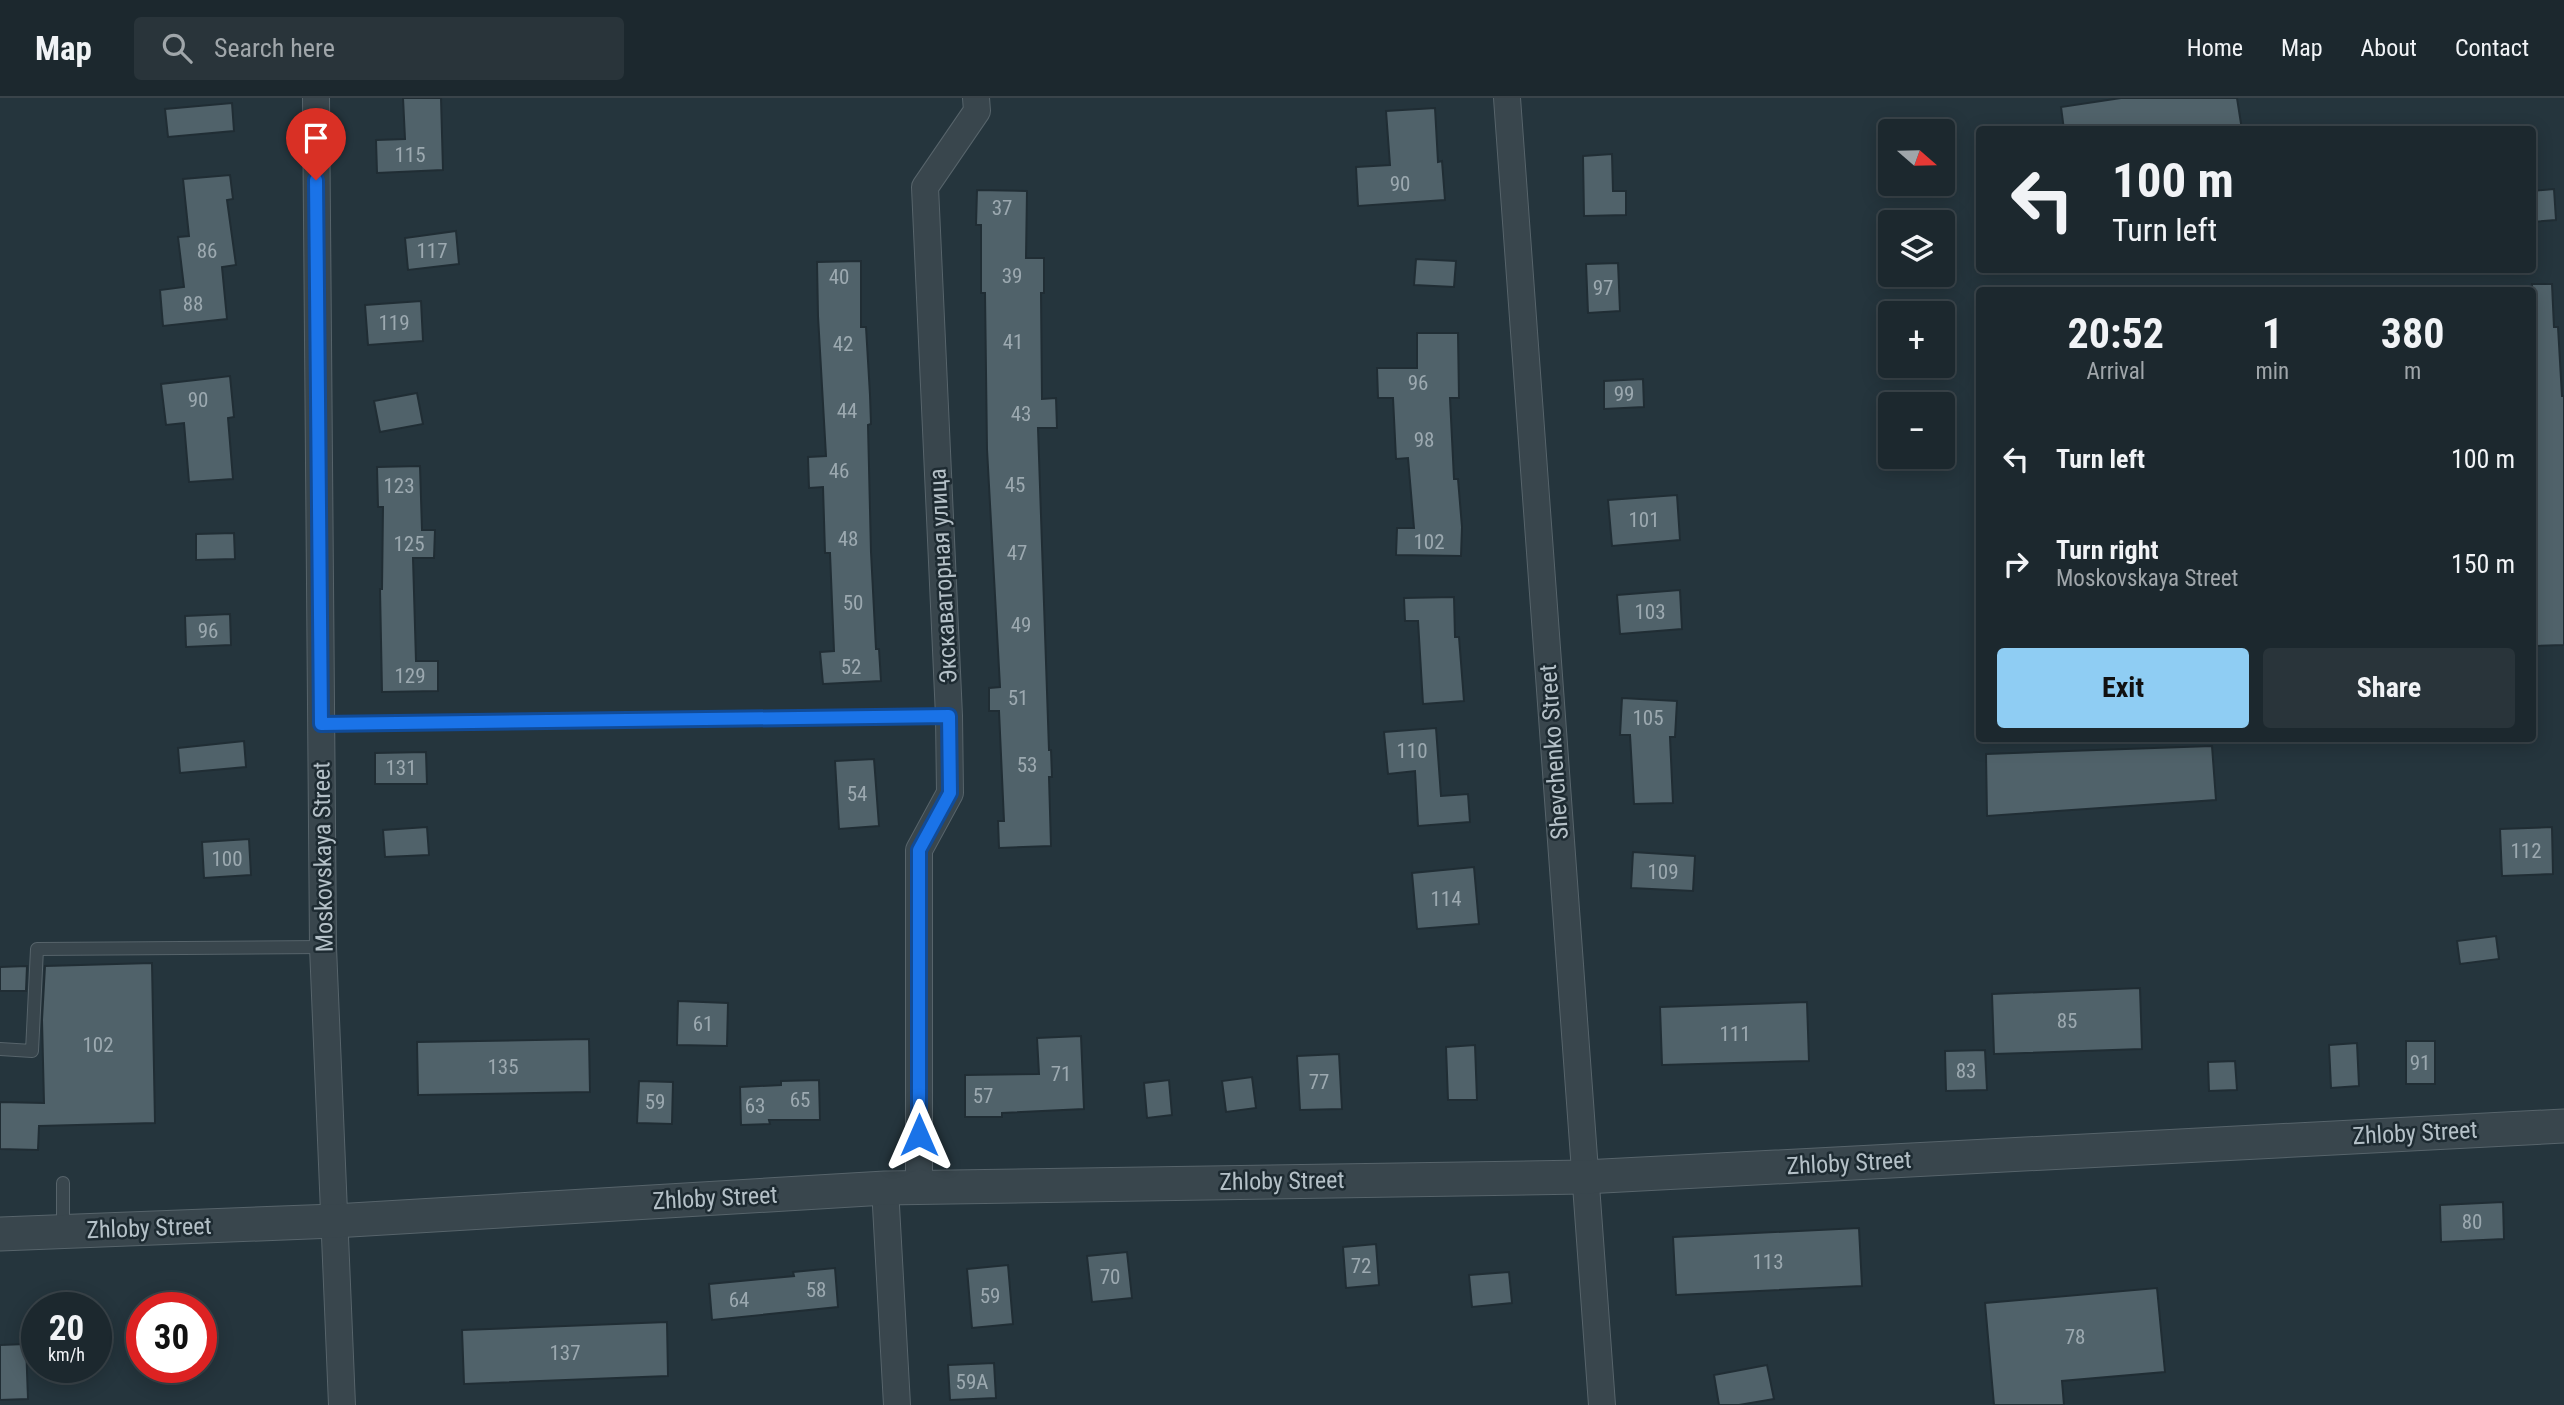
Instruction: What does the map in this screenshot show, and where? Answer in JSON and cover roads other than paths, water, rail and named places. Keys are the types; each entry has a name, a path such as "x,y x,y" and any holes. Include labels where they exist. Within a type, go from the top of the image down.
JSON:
{"street":[{"name":"Moskovskaya Street","path":"316,98 323,947 342,1405"},
{"name":"Экскаваторная улица","path":"919,1187 919,850 950,793 949,716 925,187 977,111 976,98"},
{"name":"Shevchenko Street","path":"1507,98 1602,1405"},
{"name":"Zhloby Street","path":"0,1234 334,1221 885,1188 1584,1177 2564,1126"},
{"path":"885,1188 897,1405"}],"lane":[{"path":"321,724 949,716"},
{"path":"0,1049 32,1051 37,949 323,947"},
{"path":"63,1183 63,1231"}]}
